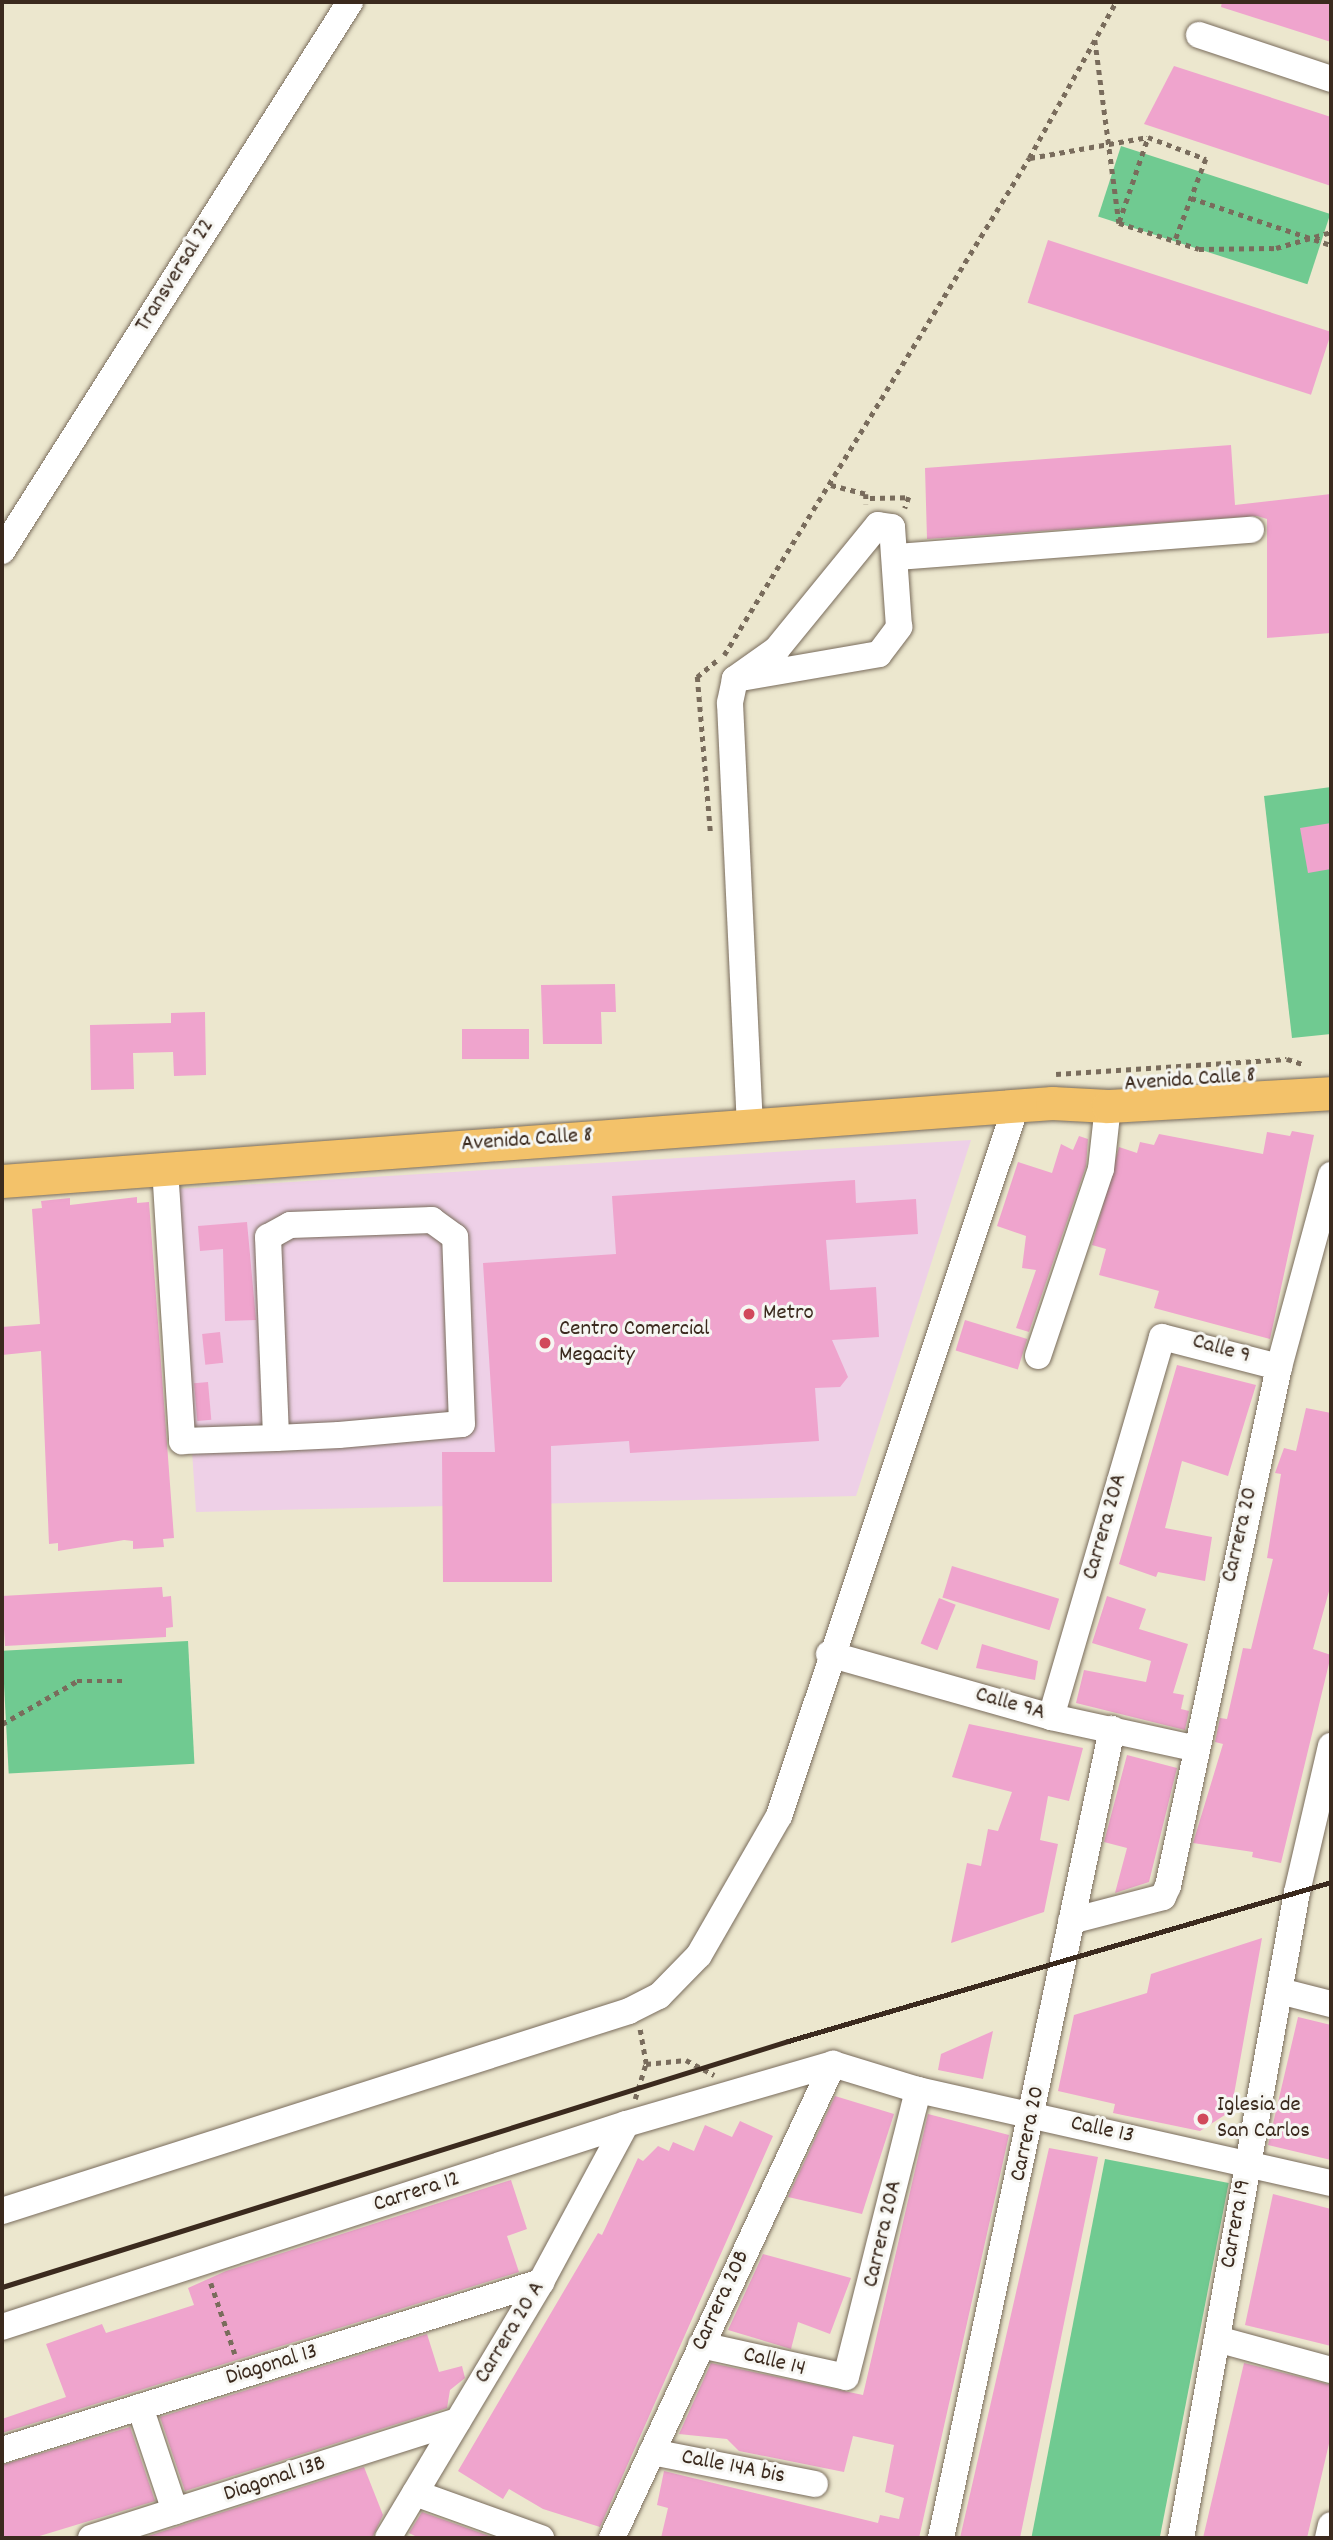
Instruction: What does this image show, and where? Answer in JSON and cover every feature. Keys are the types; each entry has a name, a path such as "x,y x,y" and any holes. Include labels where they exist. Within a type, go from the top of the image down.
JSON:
{"main road":[{"name":"Avenida Calle 8","path":"1052,1103 1111,1086 1331,1071"},
{"name":"Avenida Calle 8","path":"2,1181 1052,1103 1108,1106 1331,1093"}],"street":[{"name":"Transversal 22","path":"2,551 350,2"},
{"path":"1199,35 1331,79"},
{"path":"735,679 879,654 899,626 897,556 892,527 878,525 777,649 735,679 730,703 750,1124"},
{"path":"897,556 1251,530"},
{"path":"2,2211 629,2011 659,1996 699,1955 730,1884 779,1816 829,1654 1016,1106"},
{"path":"1038,1356 1101,1169 1108,1106"},
{"path":"165,1168 182,1441 276,1438 462,1424 455,1237 447,1225 432,1220 290,1225 268,1237 276,1438"},
{"name":"Carrera 20","path":"1072,1921 1163,1897 1193,1748 1279,1367 1331,1175"},
{"name":"Calle 9","path":"1162,1337 1279,1367"},
{"name":"Carrera 20A","path":"1051,1717 1162,1337"},
{"name":"Calle 9A","path":"829,1654 1051,1717 1193,1748"},
{"name":"Carrera 20","path":"941,2538 1034,2116 1112,1730"},
{"name":"Carrera 19","path":"1181,2538 1280,1991 1331,1746"},
{"path":"1280,1991 1331,2004"},
{"name":"Calle 13","path":"833,2064 918,2090 1331,2183"},
{"name":"Carrera 12","path":"2,2327 204,2264 626,2124 833,2064"},
{"name":"Carrera 20B","path":"611,2538 833,2064"},
{"name":"Carrera 20A","path":"846,2377 918,2090"},
{"name":"Carrera 20 A","path":"388,2538 541,2282 626,2124"},
{"name":"Diagonal 13","path":"2,2450 541,2282"},
{"path":"1217,2339 1331,2370"},
{"name":"Calle 14","path":"701,2345 846,2377"},
{"path":"140,2407 175,2511"},
{"name":"Diagonal 13B","path":"94,2538 458,2421"},
{"name":"Calle 14A bis","path":"652,2452 815,2484"},
{"path":"415,2493 541,2538"},
{"path":"1328,2538 1331,2525"}],"path":[{"path":"734,646 1029,158 1116,2"},
{"path":"1095,39 1119,223"},
{"path":"1029,158 1149,137 1206,159 1175,241"},
{"path":"1119,223 1149,137"},
{"path":"1191,198 1331,245"},
{"path":"1119,223 1199,249 1276,248 1331,232"},
{"path":"2,1724 77,1681 126,1681"},
{"path":"626,2124 646,2064 646,2040 629,2011"},
{"path":"646,2064 686,2060 706,2066 731,2094"},
{"path":"204,2264 243,2375"}],"shaded area":[{"name":"Centro Comercial Megacity","path":"971,1140 856,1496 196,1512 175,1189"}],"green space":[{"path":"1121,146 1330,214 1307,284 1098,216"},
{"path":"1331,787 1331,1034 1292,1038 1264,796"},
{"path":"188,1641 194,1764 9,1774 2,1651"},
{"path":"1105,2159 1229,2183 1160,2538 1031,2538"}],"building":[{"path":"1222,2 1331,2 1331,42 1221,7"},
{"path":"1174,66 1331,117 1331,186 1144,124"},
{"path":"1048,240 1331,332 1311,395 1028,303"},
{"path":"1231,445 1235,505 1331,494 1331,633 1267,638 1267,519 1257,516 927,539 925,468"},
{"path":"1331,823 1331,869 1308,873 1300,828"},
{"path":"615,984 616,1012 601,1012 602,1044 543,1044 541,985"},
{"path":"205,1012 206,1075 174,1076 173,1052 133,1053 134,1089 91,1090 90,1025 171,1023 171,1013"},
{"path":"462,1029 529,1029 529,1059 462,1059"},
{"path":"1292,1131 1314,1135 1270,1339 1154,1308 1159,1291 1099,1275 1106,1249 1092,1245 1119,1147 1137,1153 1140,1142 1154,1145 1159,1134 1263,1154 1267,1132 1290,1136"},
{"path":"1079,1136 1088,1139 1086,1166 1029,1332 1016,1328 1036,1270 1022,1268 1026,1236 997,1226 1018,1162 1052,1173 1061,1144 1073,1150"},
{"path":"855,1180 856,1203 916,1199 918,1234 826,1240 830,1290 876,1287 879,1337 832,1340 848,1377 840,1387 815,1388 819,1441 630,1453 629,1441 551,1446 552,1582 443,1582 442,1452 495,1452 483,1263 616,1254 612,1196"},
{"path":"137,1197 137,1203 149,1202 174,1538 163,1539 164,1547 133,1549 133,1541 124,1540 58,1551 58,1543 49,1544 41,1351 2,1355 2,1327 40,1324 32,1209 42,1208 41,1201 70,1198 70,1205"},
{"path":"247,1222 256,1320 225,1321 223,1249 200,1251 198,1226"},
{"path":"965,1320 1027,1339 1018,1370 956,1351"},
{"path":"220,1332 223,1363 205,1365 202,1334"},
{"path":"1177,1365 1256,1385 1228,1476 1182,1461 1165,1528 1212,1537 1205,1581 1158,1572 1156,1577 1119,1564"},
{"path":"208,1382 211,1420 197,1421 194,1383"},
{"path":"1306,1408 1331,1413 1331,1584 1313,1649 1331,1655 1281,1863 1252,1857 1253,1852 1193,1843 1223,1744 1215,1742 1220,1718 1227,1719 1243,1648 1251,1649 1273,1559 1267,1558 1281,1474 1275,1473 1284,1448 1296,1451"},
{"path":"952,1566 1059,1599 1049,1630 942,1598"},
{"path":"162,1587 163,1597 171,1596 173,1627 166,1628 166,1637 5,1646 2,1596"},
{"path":"1107,1596 1146,1609 1139,1629 1188,1644 1173,1693 1184,1695 1181,1709 1189,1711 1185,1730 1076,1703 1084,1670 1146,1682 1151,1661 1092,1643"},
{"path":"939,1598 956,1605 937,1650 921,1643"},
{"path":"982,1644 1038,1661 1035,1680 976,1668"},
{"path":"969,1724 1083,1748 1069,1801 1048,1796 1040,1840 1058,1844 1044,1912 951,1943 967,1863 981,1866 988,1829 998,1831 1012,1792 952,1777"},
{"path":"1127,1755 1177,1768 1149,1882 1115,1893 1127,1848 1104,1842"},
{"path":"1262,1938 1231,2111 1200,2131 1113,2113 1115,2104 1058,2091 1074,2015 1147,1993 1151,1974"},
{"path":"1298,2017 1331,2025 1331,2160 1268,2145"},
{"path":"993,2031 983,2079 938,2070 941,2054"},
{"path":"835,2096 894,2114 862,2214 788,2197"},
{"path":"928,2114 1009,2135 919,2538 661,2538 668,2508 657,2505 664,2471 878,2523 880,2515 899,2519 904,2498 885,2492 894,2445 853,2436 844,2472 739,2451 727,2439 679,2434 711,2363 863,2395"},
{"path":"740,2121 773,2136 600,2527 543,2509 509,2489 503,2499 458,2471 598,2233 602,2235 638,2158 643,2161 658,2146 669,2151 673,2142 694,2151 705,2125 732,2137"},
{"path":"1049,2148 1098,2157 1020,2538 960,2538"},
{"path":"511,2180 527,2229 507,2236 519,2272 2,2433 2,2419 66,2397 46,2344 102,2324 106,2333 194,2305 188,2288 226,2271"},
{"path":"1273,2194 1331,2209 1331,2346 1245,2325"},
{"path":"763,2254 851,2278 830,2334 798,2322 791,2349 728,2330"},
{"path":"427,2334 439,2372 462,2366 465,2378 450,2390 447,2408 185,2491 160,2417"},
{"path":"1244,2363 1331,2385 1331,2435 1307,2538 1203,2538"},
{"path":"130,2427 155,2501 33,2538 2,2538 2,2465"},
{"path":"364,2467 383,2515 372,2538 142,2538"},
{"path":"422,2512 495,2538 419,2538 409,2533"}],"railway":[{"path":"2,2287 788,2041 1331,1882"}],"place":[{"name":"Metro","path":"749,1314"},
{"name":"Centro Comercial Megacity","path":"545,1343"},
{"name":"Iglesia de San Carlos","path":"1203,2119"}]}
